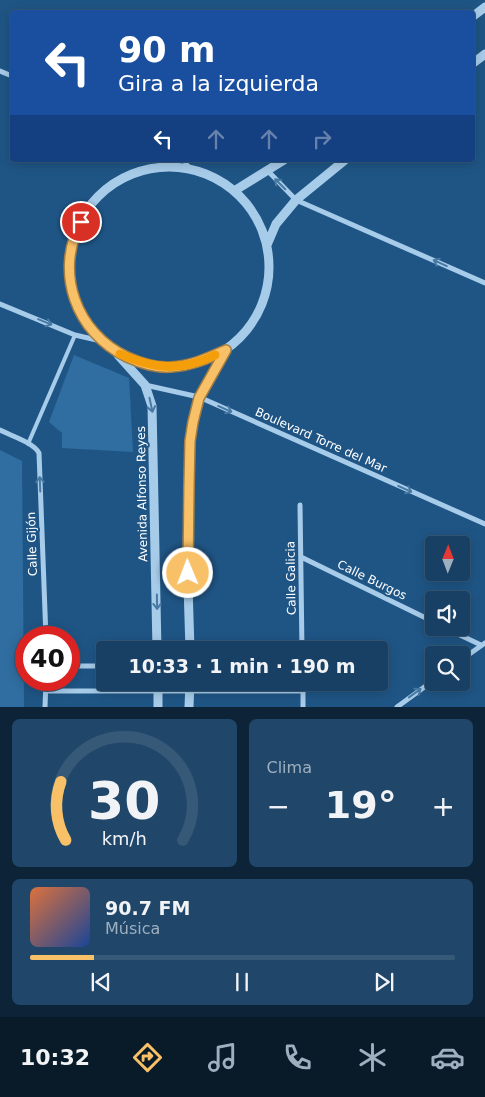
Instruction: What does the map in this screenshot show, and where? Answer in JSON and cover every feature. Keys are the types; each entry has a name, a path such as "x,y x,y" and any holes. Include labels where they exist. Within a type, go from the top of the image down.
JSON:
{"street":[{"path":"475,15 485,7"},
{"path":"475,62 485,54"},
{"path":"185,162 190,170"},
{"path":"234,191 281,162"},
{"path":"267,245 276,224 296,200 342,162"},
{"path":"190,641 188,554 190,441 199,398 226,350 247,330 262,304 269,275 267,245 260,225 249,207 234,191 213,178 190,170 161,168 133,174 107,188 87,209 74,235 68,263 72,292 83,318 101,341 114,351 141,363 170,367 199,363 226,350"},
{"path":"268,171 296,200 485,283"},
{"path":"0,304 75,335 101,341"},
{"name":"Avenida Alfonso Reyes","path":"114,351 145,385 152,406 157,641"},
{"name":"Boulevard Torre del Mar","path":"145,385 199,398 485,524"},
{"path":"0,430 28,444"},
{"name":"Calle Gijón","path":"28,444 38,451 45,626"},
{"name":"Calle Galicia","path":"300,505 302,641"},
{"name":"Calle Burgos","path":"301,557 425,618"},
{"path":"464,636 483,644"},
{"path":"470,653 483,644"},
{"path":"80,666 96,666"},
{"path":"397,707 425,687"},
{"path":"80,690 96,689"},
{"path":"45,707 46,691"},
{"path":"158,691 158,707"},
{"path":"189,707 190,691"},
{"path":"303,691 303,707"}],"lane":[{"path":"28,444 75,335"}],"shaded area":[{"path":"74,355 129,378 133,452 62,448 62,433 49,422"},
{"path":"0,450 22,461 23,626 15,626 15,691 24,691 24,707 0,707"}],"slow traffic":[{"path":"120,354 141,363 170,367 199,363 215,355"}],"route":[{"path":"81,222 74,235 68,263 72,292 83,318 101,341 114,351 141,363 170,367 199,363 226,350 206,382 199,398 193,422 190,441 188,573"}]}
